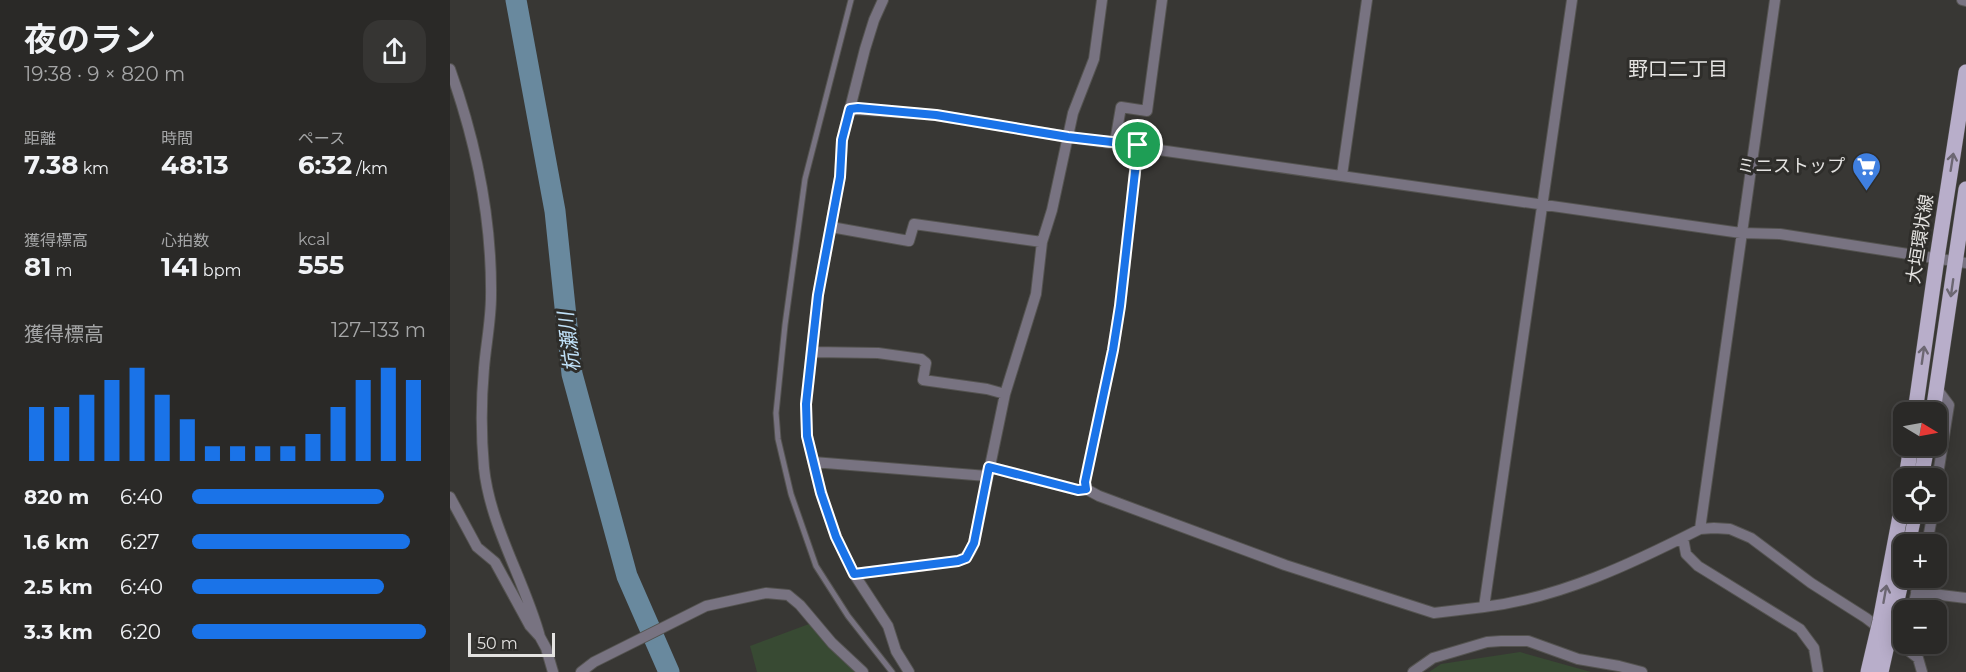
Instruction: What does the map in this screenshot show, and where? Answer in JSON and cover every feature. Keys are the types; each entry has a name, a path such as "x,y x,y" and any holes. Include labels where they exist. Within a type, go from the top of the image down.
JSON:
{"main road":[{"name":"大垣環状線","path":"1916,402 1936,258 1966,72"},
{"path":"1935,402 1961,262 1966,189"},
{"path":"1868,672 1899,522"},
{"path":"1881,672 1900,588"}],"street":[{"path":"883,0 865,49 842,140 840,177 818,295 806,404 807,436 821,493 836,537 854,574 888,626 896,651 909,672"},
{"path":"854,574 958,561 966,558 974,543 1005,394 1036,294 1042,242 1052,210 1073,113 1094,59 1102,0"},
{"path":"1115,142 1121,107 1147,111 1162,0"},
{"path":"1342,175 1368,0"},
{"path":"1484,607 1572,0"},
{"path":"1700,529 1775,0"},
{"path":"450,69 472,136 483,189 490,250 491,298 481,421 485,472 496,518 553,672"},
{"path":"850,109 936,115 1068,137 1138,145 1741,233 1780,234 1961,262"},
{"path":"1086,489 1085,482 1120,306 1138,145"},
{"path":"831,227 909,241 914,224 1042,242"},
{"path":"812,351 878,353 921,360 926,363 923,380 987,389 1005,394"},
{"path":"1937,389 1949,405 1939,468"},
{"path":"813,462 988,472 1078,490 1086,489 1285,565 1434,613 1512,604 1590,579 1700,529 1730,529 1751,538 1811,583 1893,637"},
{"path":"450,497 477,547 495,562 530,626 540,637"},
{"path":"1683,538 1686,554 1698,566 1800,629 1814,648 1818,672"},
{"path":"1914,600 1917,588"},
{"path":"1916,592 1966,598"},
{"path":"580,672 594,662 706,606 766,593 788,595 800,605 832,643 863,672"},
{"path":"1413,672 1433,658 1487,642 1528,641 1578,659 1642,672"},
{"path":"1914,654 1918,658 1922,672"}],"lane":[{"path":"851,0 805,179 789,290 776,413 778,439 791,494 816,566 848,616 892,672"}],"green space":[{"path":"809,624 858,672 757,672 750,646"},
{"path":"1520,652 1591,672 1429,672 1441,664"}],"waterway":[{"name":"杭瀬川","path":"516,0 555,211 572,374 627,576 669,672"}],"place":[{"name":"ミニストップ","path":"1866,192"}],"district":[{"name":"野口二丁目","path":"1678,69"}],"route":[{"path":"850,109 936,115 1068,137 1138,145 1120,306 1085,482 1086,489 1078,490 989,467 974,543 966,558 958,561 854,574 836,537 821,493 807,436 806,404 818,295 840,177 842,140 850,109"}]}
